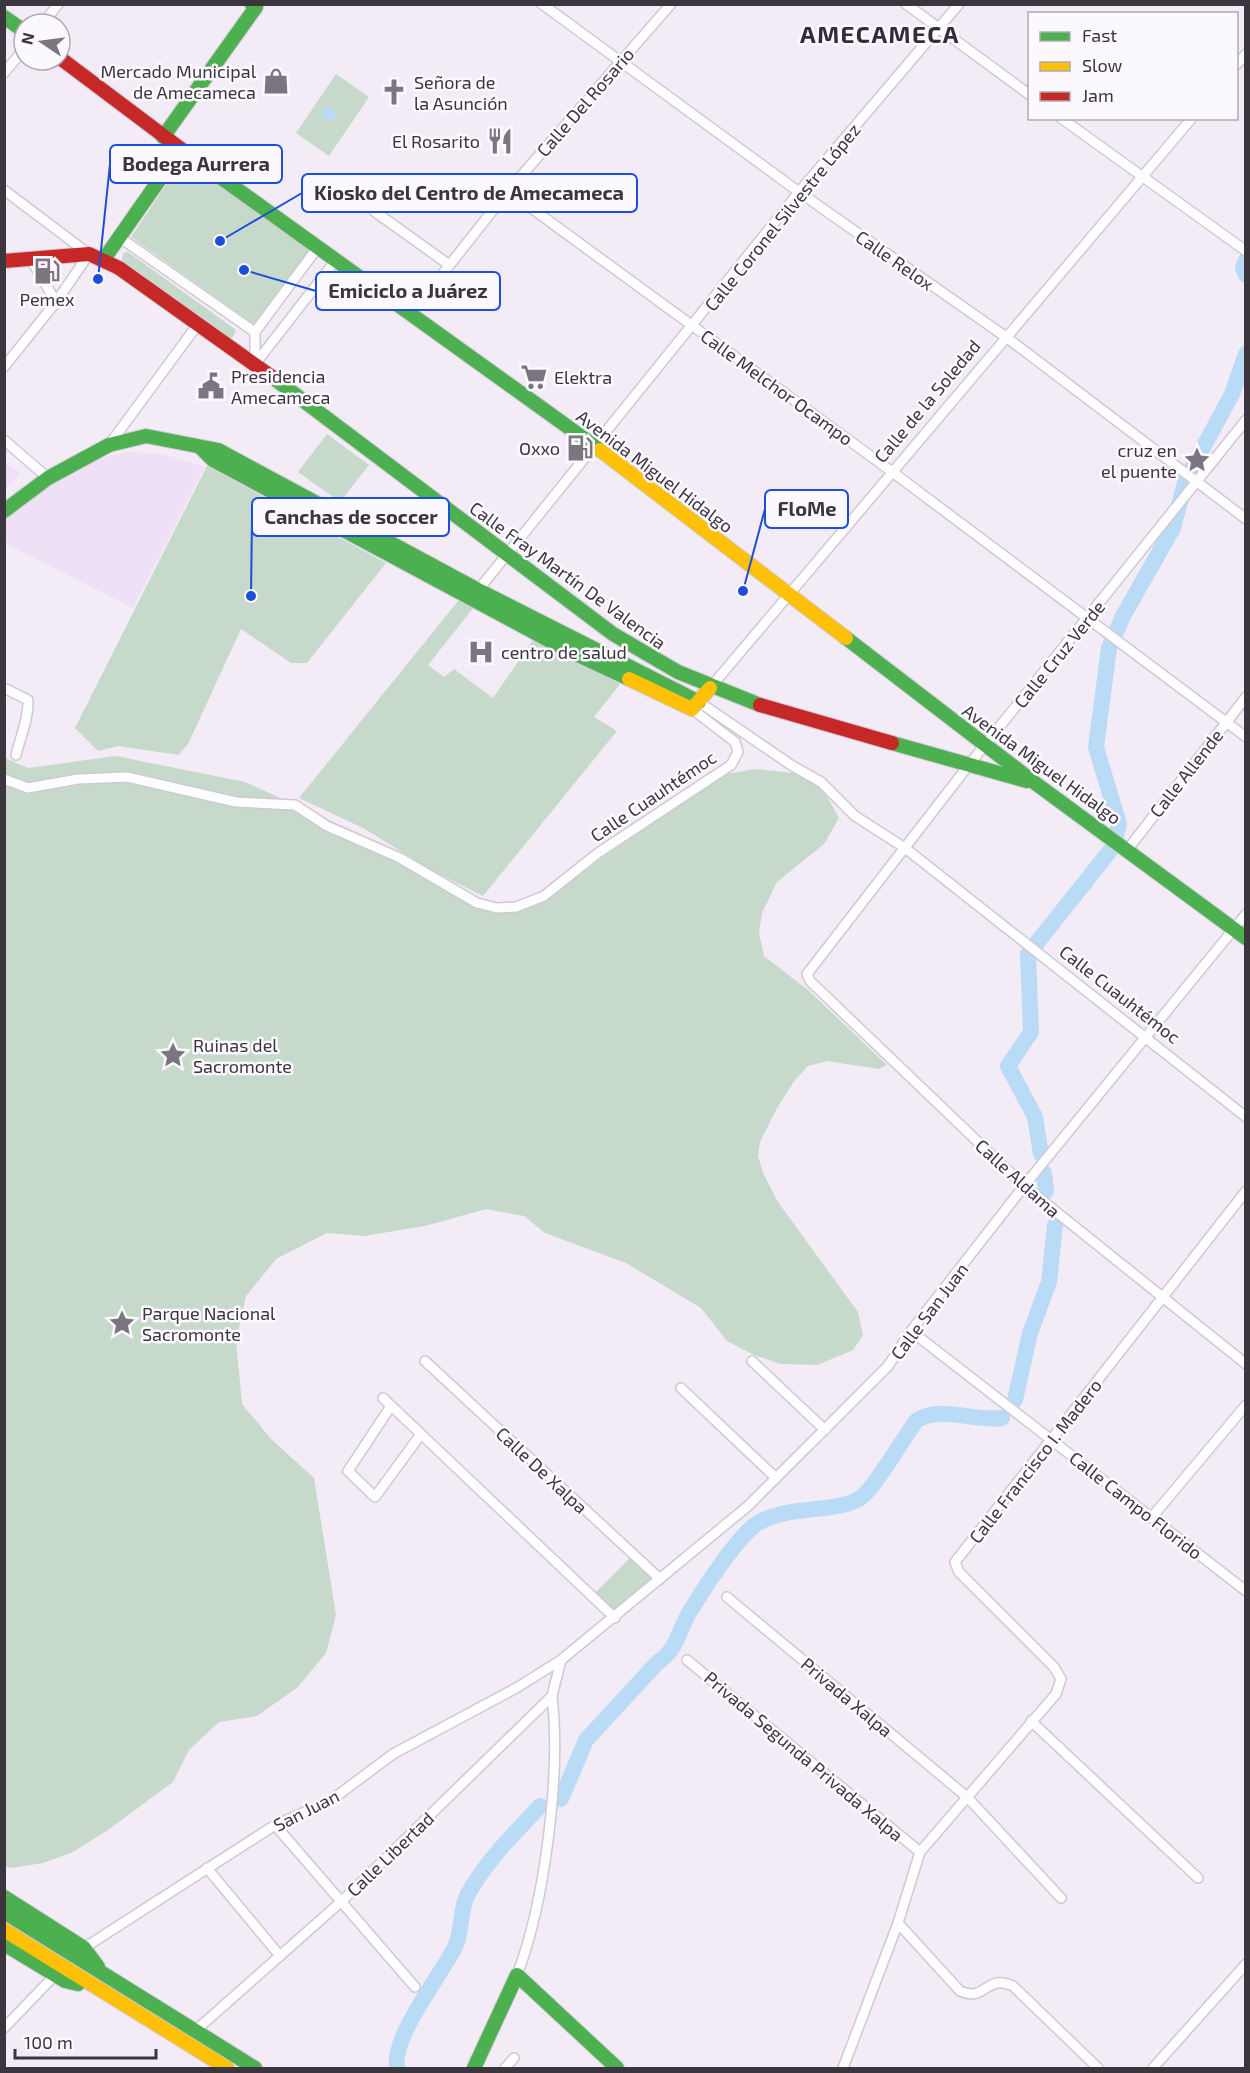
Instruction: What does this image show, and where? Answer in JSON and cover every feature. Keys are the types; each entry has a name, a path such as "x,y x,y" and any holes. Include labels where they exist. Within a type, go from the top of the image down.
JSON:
{"main road":[{"path":"163,136 255,5"},
{"name":"Avenida Miguel Hidalgo","path":"72,67 163,136 594,445 1035,783 1245,938"},
{"path":"104,259 181,149"},
{"path":"4,261 88,254"},
{"name":"Calle Fray Martín De Valencia","path":"88,254 104,259 255,364 637,651 710,688 968,766 1035,783"},
{"name":"Calle Cuauhtémoc","path":"4,511 48,478 109,446 146,436 218,450 299,500 536,627 628,681 695,705"},
{"name":"Calle de la Soledad","path":"695,705 710,688"},
{"path":"4,1897 84,1948 103,1975"},
{"path":"4,1912 255,2068"},
{"path":"4,1930 227,2068"},
{"path":"4,1944 65,1981 94,1987"},
{"path":"474,2068 517,1975 618,2068"}],"street":[{"name":"Calle Relox","path":"542,4 799,192 1006,337 1245,519"},
{"name":"Calle Del Rosario","path":"411,314 448,264 508,191 671,4"},
{"path":"906,4 1028,95"},
{"name":"Calle Coronel Silvestre López","path":"475,594 799,192 959,4"},
{"path":"1064,120 1243,249"},
{"name":"Calle de la Soledad","path":"710,688 891,471 1190,120"},
{"path":"4,190 88,254 56,302 4,367"},
{"name":"Calle Melchor Ocampo","path":"508,191 891,471 1245,738"},
{"path":"374,212 448,264"},
{"path":"119,237 255,332"},
{"path":"255,364 255,332 318,247"},
{"path":"30,258 56,302"},
{"path":"255,364 336,260"},
{"path":"109,446 198,324"},
{"name":"Calle Cruz Verde","path":"807,974 968,766 1189,492 1193,479 1245,420"},
{"path":"4,440 48,478"},
{"path":"4,688 28,700 29,711 22,727 16,755"},
{"name":"Calle Allende","path":"1124,847 1245,697"},
{"name":"Calle Cuauhtémoc","path":"4,779 27,788 78,779 127,777 236,802 295,805 327,826 400,858 477,903 497,908 516,907 544,896 633,829 731,765 738,753 735,742 695,705"},
{"name":"Calle Cuauhtémoc","path":"695,705 820,782 855,816 905,848 1147,1037 1245,1117"},
{"name":"Calle San Juan","path":"561,1660 615,1618 748,1506 888,1366 911,1331 1024,1186 1245,914"},
{"name":"Calle Aldama","path":"807,974 810,981 1024,1186 1245,1364"},
{"name":"Calle Francisco I. Madero","path":"1031,1721 1056,1694 1061,1679 1054,1667 954,1565 1245,1191"},
{"name":"Calle Campo Florido","path":"911,1331 1245,1591"},
{"name":"Calle De Xalpa","path":"425,1361 660,1579"},
{"path":"752,1362 825,1430"},
{"path":"681,1388 776,1478"},
{"path":"383,1398 615,1618"},
{"path":"1152,1517 1245,1405"},
{"path":"391,1406 348,1471 375,1497 421,1434"},
{"name":"Privada Xalpa","path":"728,1597 967,1797 1061,1898"},
{"path":"517,1975 528,1946 544,1856 555,1750 552,1696 561,1660"},
{"name":"San Juan","path":"84,1948 275,1825 330,1801 393,1754 518,1687 561,1660"},
{"name":"Privada Segunda Privada Xalpa","path":"687,1660 920,1852"},
{"name":"Calle Libertad","path":"195,2031 343,1900 552,1696"},
{"path":"843,2068 898,1923 920,1852 1031,1721 1198,1878"},
{"path":"275,1825 343,1900 415,1987"},
{"path":"207,1868 280,1956"},
{"path":"898,1923 960,1991 969,1995 978,1994 993,1982 1003,1981 1013,1986 1098,2068"},
{"path":"1153,2068 1245,1964"},
{"path":"4,2028 55,1975"},
{"path":"505,2068 514,2058"}],"shaded area":[{"path":"126,452 163,454 205,467 133,608 5,543 5,518 48,484 89,462"},
{"path":"4,462 20,474 5,489 4,489"}],"green space":[{"path":"336,74 369,97 329,156 296,133"},
{"path":"184,158 313,249 256,326 131,237"},
{"path":"128,252 236,330 233,337 230,338 122,261 123,253"},
{"path":"327,434 369,465 340,502 298,472"},
{"path":"207,466 386,563 307,663 291,663 241,629 188,744 179,755 118,746 98,751 75,728"},
{"path":"458,601 474,607 428,665 444,677 454,669 493,698 533,640 620,684 594,717 617,731 483,896 429,869 365,829 299,798"},
{"name":"Parque Nacional Sacromonte","path":"116,756 245,782 362,835 434,879 481,901 496,905 518,905 536,898 707,780 756,769 794,773 814,780 821,786 839,818 824,844 777,882 762,913 759,933 764,956 808,990 887,1065 879,1069 827,1061 808,1066 795,1080 777,1108 760,1142 758,1156 763,1173 778,1202 858,1312 863,1335 853,1350 817,1365 781,1364 754,1355 727,1341 701,1308 626,1263 545,1233 524,1216 486,1209 425,1226 364,1236 327,1233 276,1259 246,1296 236,1341 242,1404 271,1439 314,1478 336,1615 326,1653 298,1687 257,1716 219,1722 189,1750 173,1782 108,1830 73,1852 43,1863 10,1868 5,1866 5,758 28,768"},
{"path":"631,1557 655,1578 613,1612 594,1594"}],"water":[{"path":"329,107 334,109 336,114 334,119 329,121 324,119 322,114 324,109"}],"waterway":[{"path":"1246,260 1243,268 1246,275"},
{"path":"1041,1154 1035,1117 1008,1066 1031,1032 1028,954 1113,847 1119,824 1096,747 1109,648 1123,616 1173,528 1186,479 1232,394 1246,354"},
{"path":"1044,1173 1046,1191"},
{"path":"1015,1400 1030,1333 1049,1282 1055,1225"},
{"path":"561,1799 586,1740 669,1652 710,1579 738,1542 755,1525 782,1514 855,1501 864,1495 878,1479 917,1420 937,1414 1002,1418"},
{"path":"397,2068 397,2055 409,2024 455,1947 468,1894 492,1859 540,1806"}],"traffic: fast":[{"path":"163,137 256,7 252,4"},
{"path":"4,17 12,23"},
{"path":"104,259 181,149 600,450"},
{"path":"272,377 613,634 678,672 760,705"},
{"path":"4,511 48,478 109,445 146,436 218,450 478,590 699,702"},
{"path":"200,447 213,460 569,651 629,679"},
{"path":"846,638 1035,783 1246,938"},
{"path":"892,743 1027,781"},
{"path":"4,1897 84,1948 98,1967"},
{"path":"4,1912 255,2068"},
{"path":"4,1944 65,1981 78,1984"},
{"path":"474,2068 517,1975 617,2068"}],"traffic: slow":[{"path":"600,450 846,638"},
{"path":"629,679 692,709 710,688"},
{"path":"4,1930 227,2068"}],"traffic: jam":[{"path":"72,67 181,149"},
{"path":"4,261 89,254 119,268 272,377"},
{"path":"760,705 892,743"}],"place":[{"name":"Mercado Municipal de Amecameca","path":"276,81"},
{"name":"Señora de la Asunción","path":"394,92"},
{"name":"El Rosarito","path":"500,141"},
{"name":"Kiosko del Centro de Amecameca","path":"220,241"},
{"name":"Emiciclo a Juárez","path":"244,270"},
{"name":"Pemex","path":"47,271"},
{"name":"Bodega Aurrera","path":"98,279"},
{"name":"Elektra","path":"534,377"},
{"name":"Presidencia Amecameca","path":"211,386"},
{"name":"Oxxo","path":"580,448"},
{"name":"cruz en el puente","path":"1197,460"},
{"name":"FloMe","path":"743,591"},
{"name":"Canchas de soccer","path":"251,596"},
{"name":"centro de salud","path":"481,652"},
{"name":"Ruinas del Sacromonte","path":"173,1055"},
{"name":"Parque Nacional Sacromonte","path":"122,1323"}],"district":[{"name":"AMECAMECA","path":"880,33"}]}
